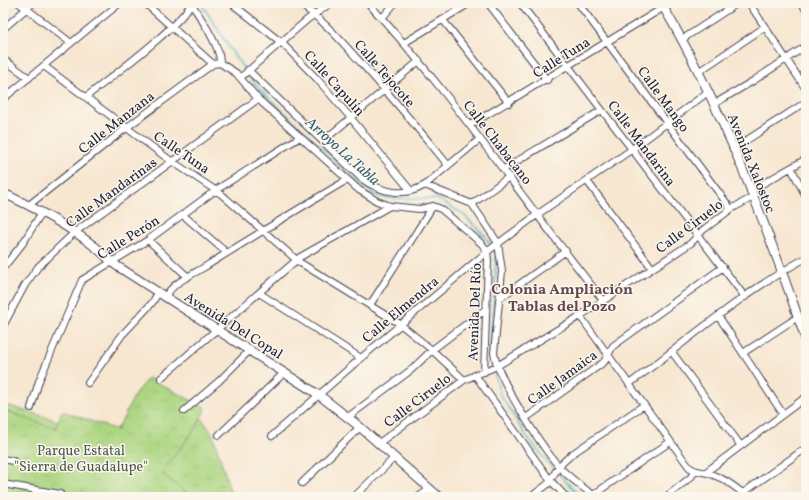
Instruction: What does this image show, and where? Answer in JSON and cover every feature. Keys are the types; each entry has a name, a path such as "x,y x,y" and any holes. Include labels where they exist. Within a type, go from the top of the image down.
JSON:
{"street":[{"path":"19,3 71,43"},
{"path":"3,29 33,3"},
{"path":"107,3 113,8"},
{"path":"4,98 120,3"},
{"path":"145,3 213,64"},
{"path":"86,97 171,26 184,14 191,3 202,19 218,52 220,63 232,70 245,74 323,141 361,178 371,185 388,191 411,191 426,185 480,139"},
{"name":"Calle Capulín","path":"231,3 282,43 350,117 411,191"},
{"name":"Calle Tejocote","path":"298,3 315,14 329,28 384,89 448,165"},
{"path":"245,74 315,14 331,3"},
{"name":"Calle Chabacano","path":"368,3 404,43 470,125 603,300"},
{"path":"382,18 395,3"},
{"path":"404,43 470,3"},
{"path":"488,3 547,80"},
{"name":"Calle Mandarina","path":"520,3 745,297"},
{"name":"Calle Mango","path":"578,3 731,209"},
{"path":"681,40 738,3"},
{"path":"749,3 806,89"},
{"path":"802,3 806,10"},
{"name":"Calle Tuna","path":"470,125 547,80 665,4"},
{"name":"Avenida Xalostoc","path":"665,4 681,40 714,104 733,149 798,317 804,325 806,340"},
{"path":"443,20 509,103"},
{"path":"698,72 765,27"},
{"path":"714,104 787,60 806,46"},
{"path":"3,59 29,78"},
{"path":"323,141 419,61"},
{"name":"Calle Manzana","path":"29,205 126,128 213,64 220,63"},
{"name":"Calle Tuna","path":"44,66 173,162 216,190 263,229 296,260 400,324 432,350 464,380"},
{"path":"245,74 258,99 366,195 390,206 420,209 433,206"},
{"name":"Calle Elmendra","path":"272,436 400,324 487,251 538,214 632,150 708,92"},
{"name":"Calle Mandarinas","path":"3,326 25,285 38,267 75,232 258,99"},
{"path":"733,149 806,102"},
{"path":"504,169 602,110"},
{"name":"Calle Perón","path":"30,408 39,381 79,284 87,276 148,240 216,190 300,137"},
{"name":"Calle Ciruelo","path":"379,443 464,380 494,368 580,316 691,243 703,230 751,194 806,159"},
{"path":"791,168 806,196"},
{"path":"426,185 472,204 509,177"},
{"path":"88,383 122,335 152,303 173,286 263,229 348,180"},
{"path":"587,181 652,268"},
{"name":"Avenida Del Copal","path":"3,193 42,212 75,232 95,246 111,262 319,395 379,443 439,497"},
{"name":"Avenida Del Río","path":"472,204 497,244 502,271 494,353 494,368 558,467 594,496"},
{"path":"161,378 296,260 390,206"},
{"path":"370,305 433,206"},
{"name":"Avenida Del Río","path":"433,206 446,212 482,244 487,251 488,261 484,372"},
{"path":"3,268 23,243 42,212"},
{"path":"183,215 227,253"},
{"path":"148,240 188,277"},
{"path":"500,298 566,251"},
{"path":"629,384 745,297 781,272 806,258"},
{"name":"Calle Jamaica","path":"526,418 604,362 613,346 723,267"},
{"path":"259,293 361,358"},
{"path":"348,417 411,370 432,350 486,309"},
{"path":"580,316 670,442 689,467 695,471 706,472 721,478 745,495 806,448"},
{"path":"719,317 783,414"},
{"path":"743,353 798,317"},
{"path":"184,412 219,381 250,350"},
{"path":"672,352 740,446"},
{"path":"219,435 285,372"},
{"name":"Avenida Del Río","path":"475,375 566,497"},
{"path":"706,472 806,397"},
{"path":"531,497 551,478 558,467 572,454 644,405"},
{"path":"302,483 360,427"},
{"path":"594,496 670,442"},
{"path":"354,497 394,458"},
{"path":"3,459 12,461"},
{"path":"666,497 676,490 695,471"},
{"path":"3,484 60,494"},
{"path":"418,497 430,489"},
{"path":"676,490 679,497"}],"green space":[{"name":"Parque Estatal \"Sierra de Guadalupe\"","path":"148,378 206,408 196,428 161,473 192,497 3,497 3,410 55,429 62,411 117,430 137,391"},
{"name":"Parque Estatal \"Sierra de Guadalupe\"","path":"177,394 202,419 213,435 232,497 3,497 3,404 68,424 109,434 122,423"}],"waterway":[{"name":"Arroyo La Tabla","path":"201,3 234,55 259,89 358,182 375,195 388,198 438,199 463,214 485,236 496,253 490,355 500,394 527,437 548,463 581,497"}],"district":[{"name":"Colonia Ampliación Tablas del Pozo","path":"562,298"}]}
